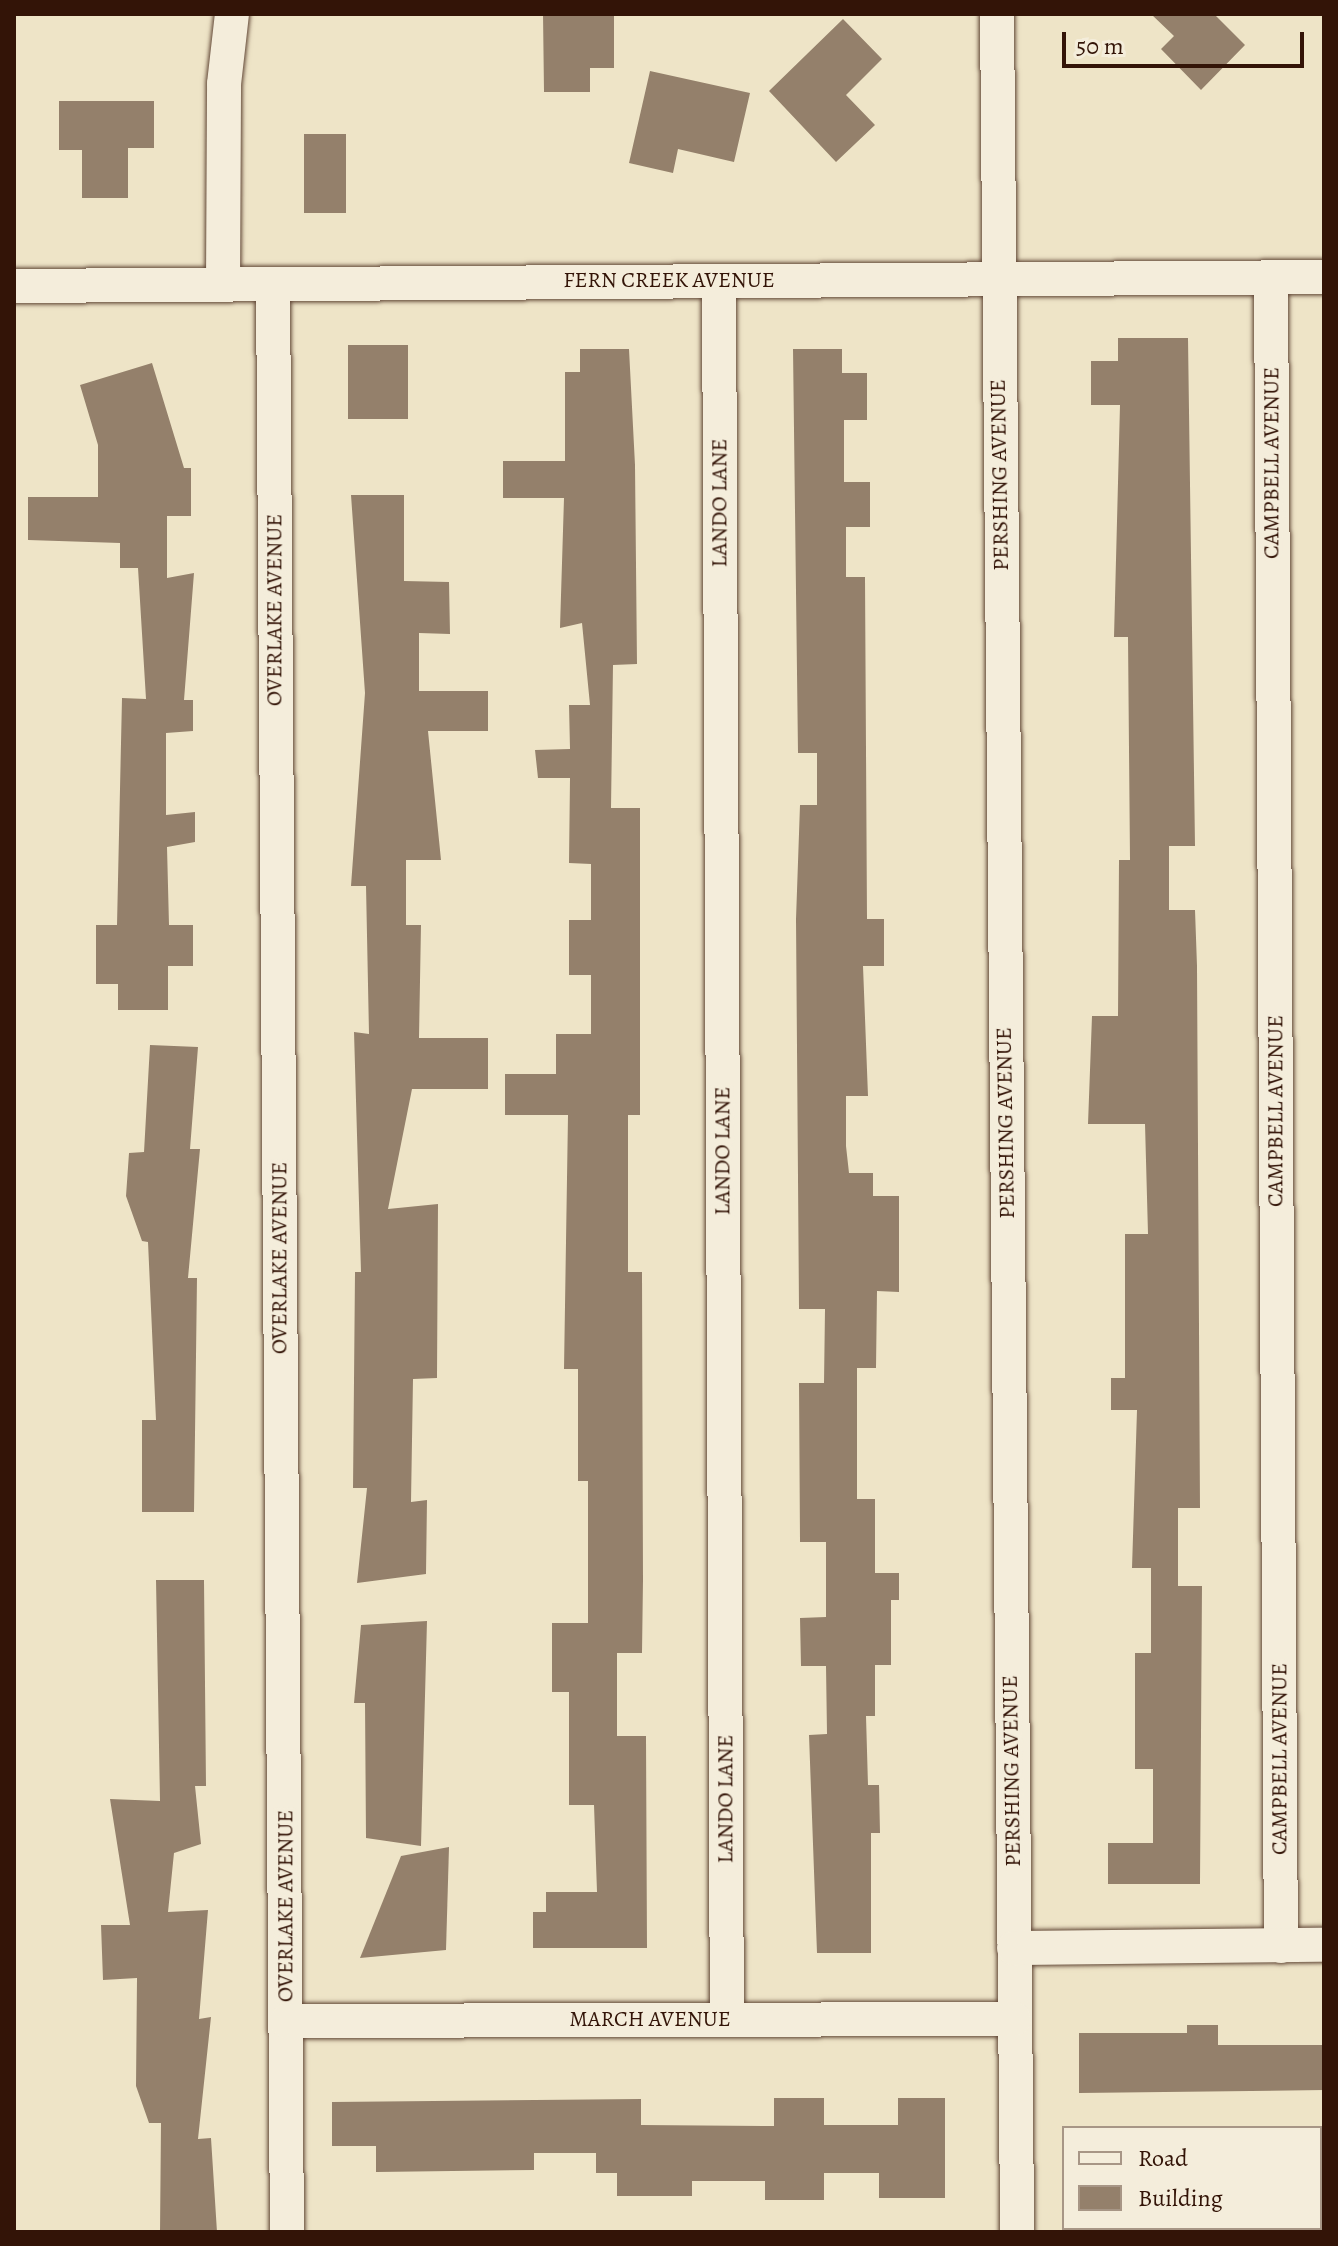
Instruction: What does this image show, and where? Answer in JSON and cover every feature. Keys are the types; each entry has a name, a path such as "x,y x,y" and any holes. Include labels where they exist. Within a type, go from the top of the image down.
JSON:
{"street":[{"path":"223,285 224,84 232,14"},
{"name":"PERSHING AVENUE","path":"997,14 1017,2232"},
{"name":"CAMPBELL AVENUE","path":"1271,277 1281,1946"},
{"name":"FERN CREEK AVENUE","path":"14,286 1324,277"},
{"name":"LANDO LANE","path":"719,281 727,2020"},
{"name":"OVERLAKE AVENUE","path":"273,284 287,2232"},
{"path":"1014,1948 1324,1945"},
{"name":"MARCH AVENUE","path":"287,2021 1014,2019"}],"building":[{"path":"543,14 614,14 614,68 590,68 590,92 544,92"},
{"path":"1151,14 1214,14 1245,45 1201,90 1161,49 1174,36"},
{"path":"843,19 882,59 846,95 875,125 836,162 769,91"},
{"path":"650,71 750,93 734,162 678,149 673,173 629,163"},
{"path":"59,101 154,101 154,148 128,148 128,198 82,198 82,150 59,150"},
{"path":"304,134 346,134 346,213 304,213"},
{"path":"1118,338 1188,338 1195,846 1169,846 1169,910 1195,910 1197,966 1200,1508 1178,1508 1178,1586 1202,1586 1200,1884 1108,1884 1108,1843 1153,1843 1153,1769 1135,1769 1135,1653 1151,1653 1151,1568 1132,1568 1137,1410 1111,1410 1111,1378 1125,1378 1125,1234 1148,1234 1145,1124 1088,1124 1092,1016 1118,1016 1119,860 1130,860 1128,637 1114,637 1120,405 1091,405 1091,361 1118,361"},
{"path":"348,345 408,345 408,419 348,419"},
{"path":"580,349 629,349 635,465 637,664 613,665 611,808 640,808 640,1115 628,1115 628,1272 642,1272 642,1653 617,1653 617,1736 646,1736 647,1948 533,1948 533,1912 546,1912 546,1892 597,1892 594,1805 569,1805 569,1692 552,1692 552,1623 588,1623 588,1481 578,1481 578,1369 564,1369 568,1115 505,1115 505,1074 556,1074 556,1034 591,1034 591,975 569,975 569,920 591,920 591,864 569,863 570,778 538,778 535,750 570,749 569,705 590,705 582,623 560,628 564,498 503,498 503,461 565,461 565,372 580,372"},
{"path":"793,349 842,349 842,373 867,373 867,420 844,420 844,482 870,482 870,527 846,527 846,577 865,577 867,919 884,919 884,966 863,966 868,1096 846,1096 846,1146 849,1173 873,1173 873,1196 899,1196 899,1292 877,1291 876,1368 857,1368 857,1499 875,1499 875,1573 899,1573 899,1600 891,1600 891,1665 875,1665 875,1716 866,1716 868,1785 879,1785 880,1833 871,1833 871,1953 817,1953 809,1735 827,1734 826,1666 801,1666 800,1618 826,1617 826,1542 800,1542 799,1383 824,1383 825,1309 799,1309 796,919 800,805 817,805 817,753 798,753"},
{"path":"152,363 184,468 191,468 191,516 167,516 167,578 194,573 184,700 193,700 193,731 166,733 166,815 195,812 195,842 167,847 169,925 193,925 193,966 168,966 168,1010 118,1010 118,984 96,984 96,925 117,925 122,698 146,699 138,568 120,568 120,543 28,540 28,497 98,497 98,445 80,385"},
{"path":"351,495 404,495 404,581 449,582 450,634 419,633 419,691 488,691 488,731 428,731 441,860 406,860 406,925 421,925 419,1038 488,1038 488,1089 412,1089 388,1209 438,1204 437,1378 413,1379 411,1502 427,1500 426,1574 357,1583 367,1488 353,1488 355,1272 361,1272 354,1032 369,1034 366,886 351,886 365,693"},
{"path":"150,1045 198,1047 190,1149 200,1149 188,1278 197,1278 194,1512 142,1512 142,1420 156,1420 148,1242 142,1241 126,1196 129,1153 144,1152"},
{"path":"156,1580 204,1580 206,1786 195,1786 201,1844 174,1853 168,1912 208,1910 199,2019 211,2017 198,2139 211,2138 217,2232 160,2232 161,2123 149,2123 136,2086 137,1978 103,1980 101,1925 130,1925 110,1799 160,1801"},
{"path":"427,1621 421,1846 366,1838 365,1703 354,1703 361,1625"},
{"path":"449,1847 446,1950 360,1958 401,1856"},
{"path":"1187,2025 1218,2025 1218,2045 1324,2045 1324,2090 1079,2093 1079,2033 1187,2033"},
{"path":"774,2098 824,2098 824,2125 898,2125 898,2098 945,2098 945,2198 879,2198 879,2173 824,2173 824,2200 765,2200 765,2181 692,2181 692,2196 617,2196 617,2173 596,2173 596,2153 534,2153 534,2170 376,2172 376,2146 332,2146 332,2102 641,2099 641,2125 774,2126"}]}
